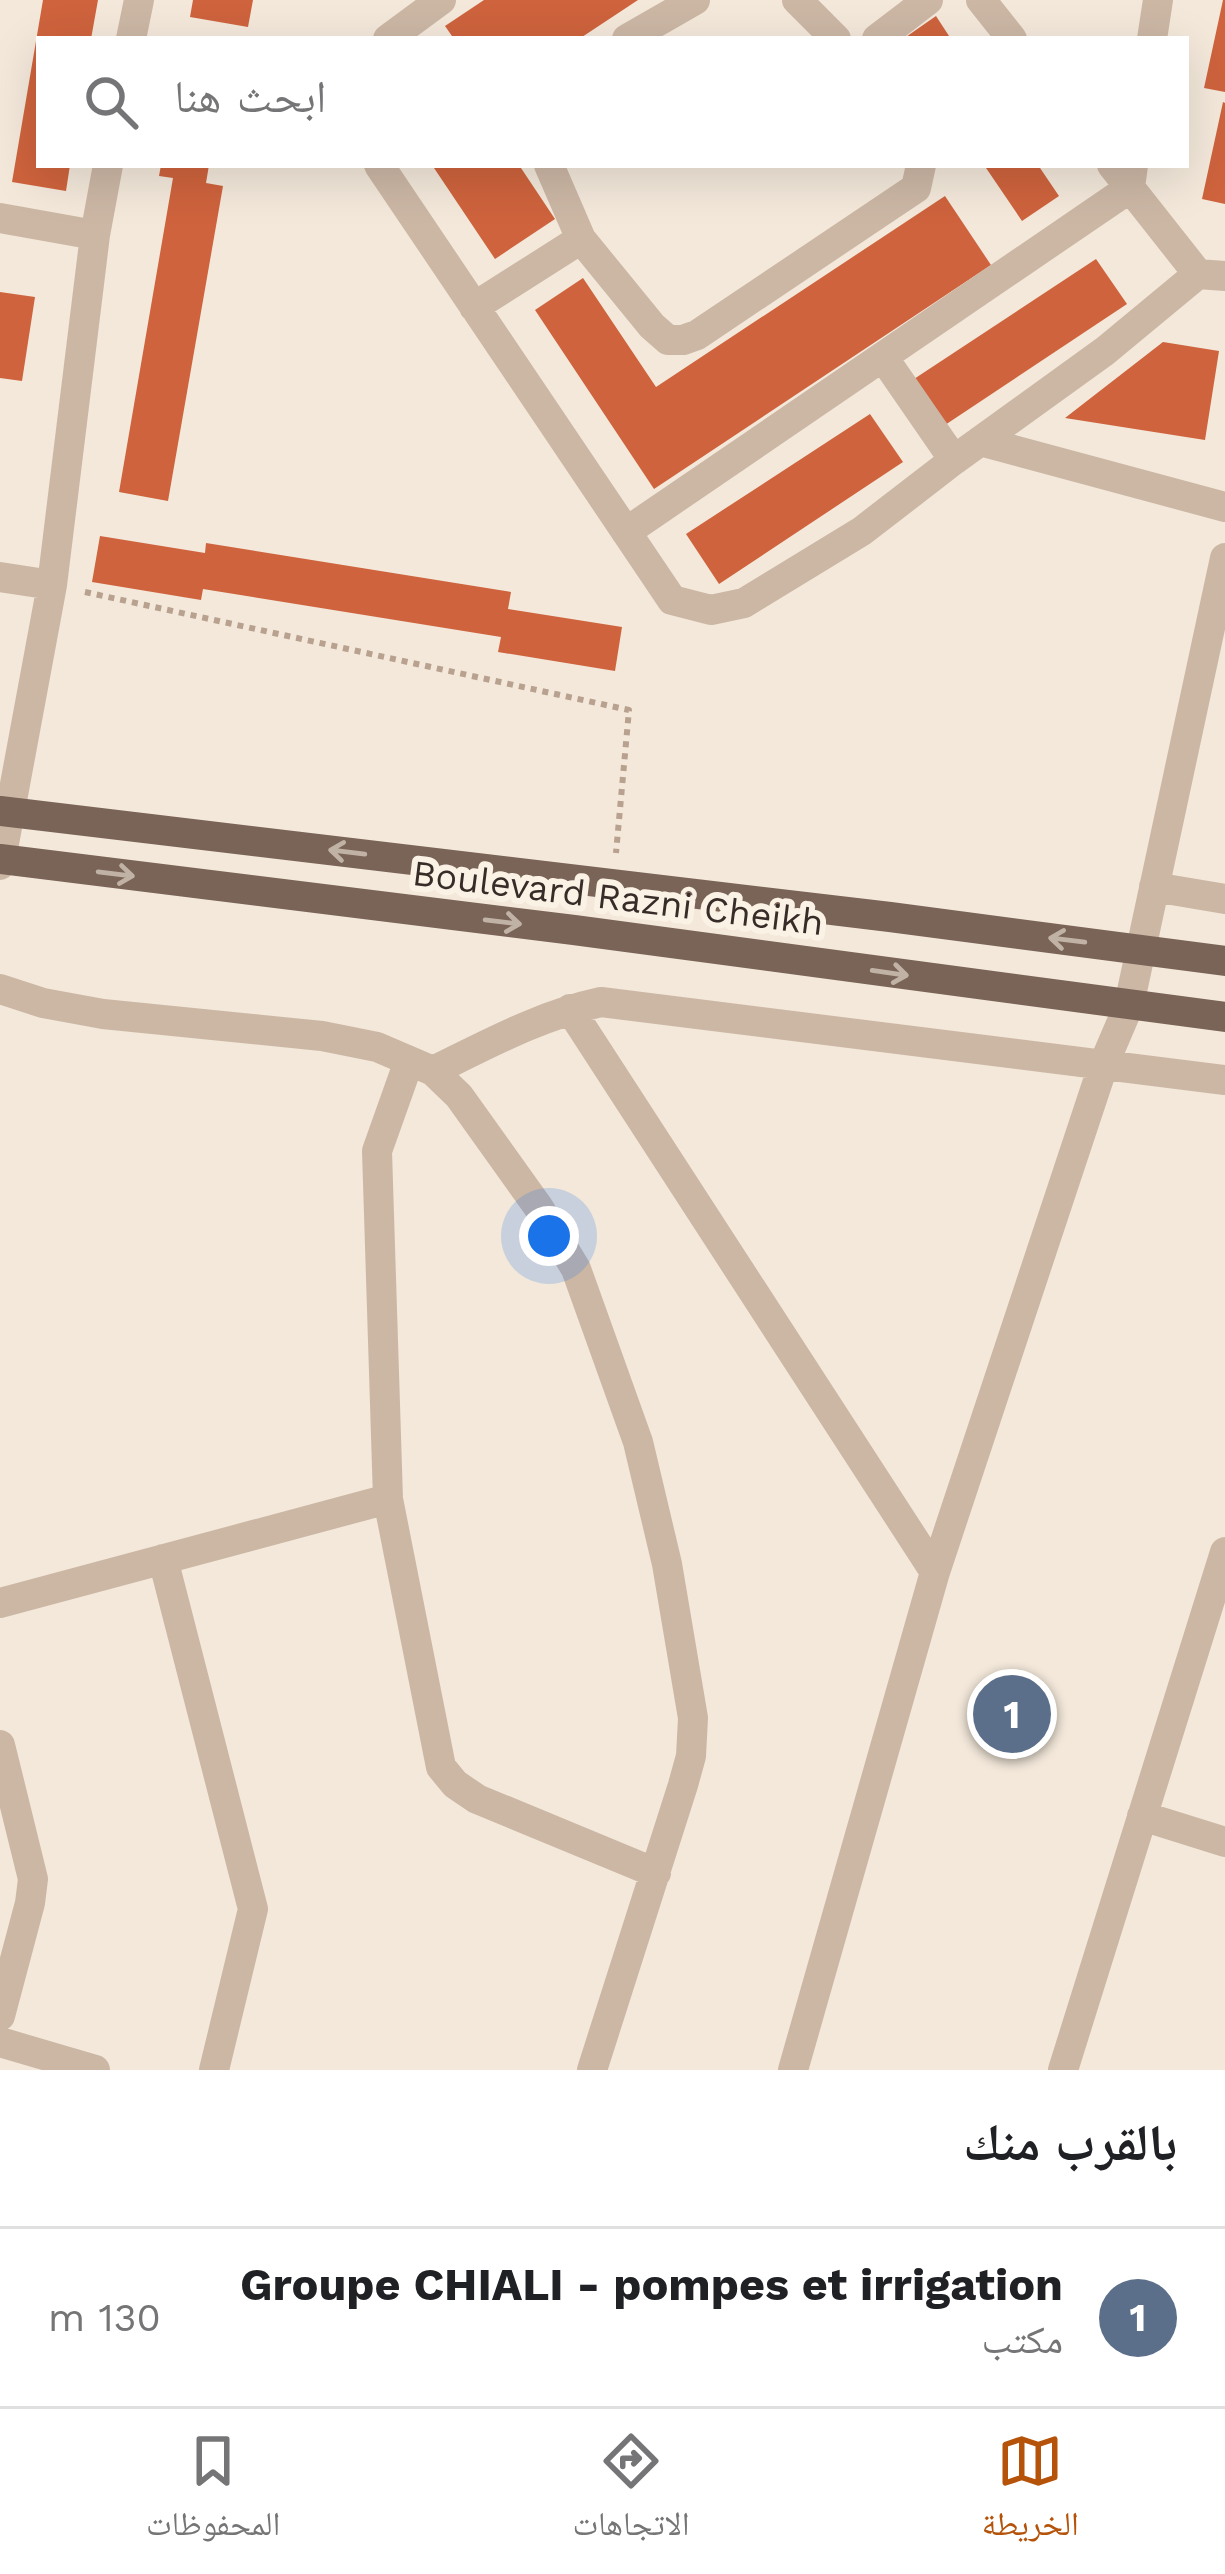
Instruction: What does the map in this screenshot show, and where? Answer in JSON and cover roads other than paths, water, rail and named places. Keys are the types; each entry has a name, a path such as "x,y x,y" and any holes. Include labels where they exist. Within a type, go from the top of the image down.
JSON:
{"main road":[{"name":"Boulevard Razni Cheikh","path":"4,811 1225,961"},
{"name":"Boulevard Razni Cheikh","path":"0,861 574,930 1225,1017"}],"street":[{"path":"132,36 139,0"},
{"path":"392,36 441,0"},
{"path":"632,36 695,0"},
{"path":"797,0 833,36"},
{"path":"881,36 928,0"},
{"path":"981,0 1010,36"},
{"path":"1152,36 1158,0"},
{"path":"0,861 4,811 52,585 107,168"},
{"path":"381,168 474,307 626,532 672,600 711,610 745,603 862,531 1211,275 1125,173 883,357 626,532"},
{"path":"550,168 581,239 668,340 697,335 916,188 920,168"},
{"path":"0,218 95,235"},
{"path":"474,307 581,239"},
{"path":"883,357 967,451 1225,507"},
{"path":"793,2070 935,1572 1103,1066 1129,1005 1225,558"},
{"path":"0,577 52,585"},
{"path":"1154,887 1225,898"},
{"path":"0,989 43,1004 104,1014 322,1036 377,1047 421,1066 459,1096 539,1208 575,1269 638,1442 668,1564 693,1718 691,1756 592,2070"},
{"path":"656,1873 477,1799 441,1767 388,1499 377,1151 421,1066 570,1009 602,1002 1225,1080"},
{"path":"570,1009 935,1572"},
{"path":"0,1603 388,1499"},
{"path":"1063,2070 1225,1552"},
{"path":"163,1559 254,1909 214,2070"},
{"path":"0,1745 9,1808 33,1879 0,2016"},
{"path":"1142,1816 1225,1842"},
{"path":"0,2042 95,2070"}],"place":[{"name":"Groupe CHIALI - pompes et irrigation","path":"1012,1714"}]}
